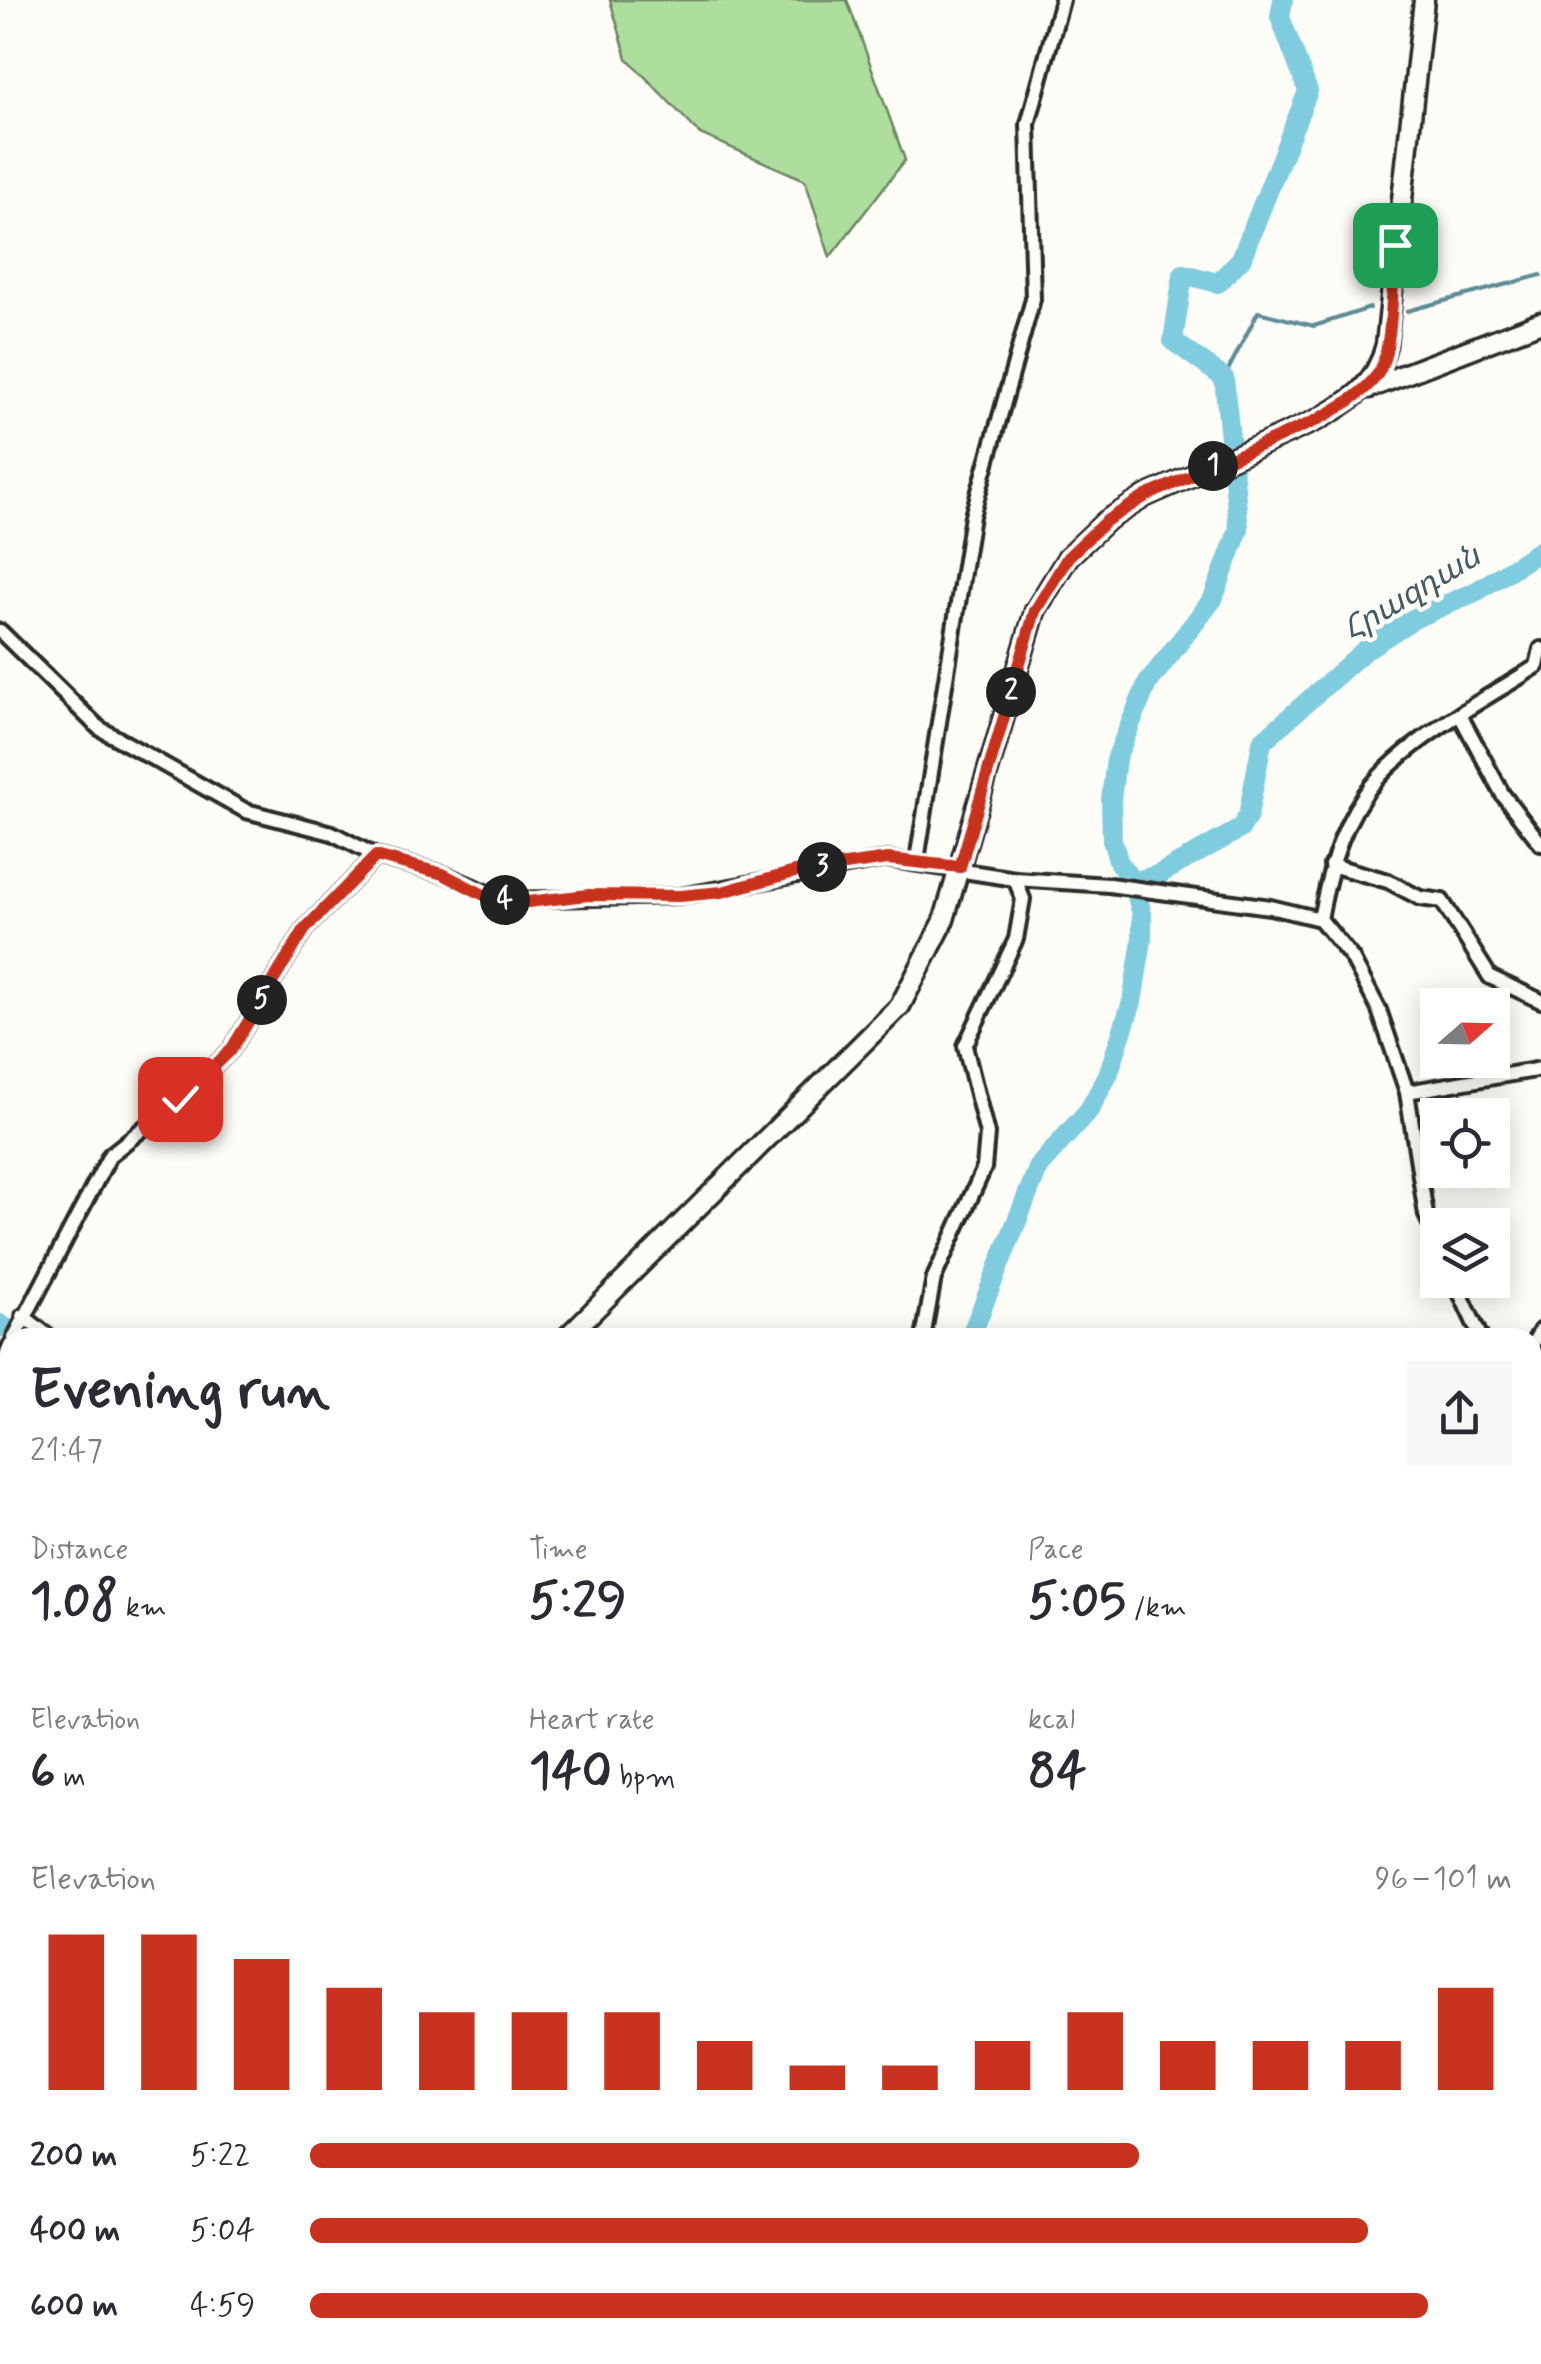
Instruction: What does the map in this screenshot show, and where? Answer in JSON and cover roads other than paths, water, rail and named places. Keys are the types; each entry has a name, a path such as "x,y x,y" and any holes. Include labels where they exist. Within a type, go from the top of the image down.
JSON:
{"main road":[{"path":"576,1328 900,1006 943,923 1035,611 1068,557 1106,521 1199,472 1339,408 1378,374 1386,345 1424,0"},
{"path":"1358,392 1541,322"}],"street":[{"path":"916,860 972,516 1033,299 1028,124 1062,0"},
{"path":"0,631 99,728 246,811 332,833 376,856 443,874 486,896 528,902 588,895 680,896 836,865 916,860 1016,879 1109,885 1270,907 1320,919 1352,958 1380,1010 1407,1092 1425,1208"},
{"path":"1320,919 1331,865 1364,794 1409,752 1539,666 1541,648"},
{"path":"1461,716 1504,795 1541,844"},
{"path":"18,1328 110,1154 180,1099 231,1050 305,929 376,856"},
{"path":"1331,865 1388,881 1420,898 1442,901 1490,977 1541,1001"},
{"path":"926,1328 934,1278 984,1168 988,1134 965,1046 1016,939 1022,899 1016,879"},
{"path":"1407,1092 1541,1069"},
{"path":"1462,1298 1476,1328"},
{"path":"22,1316 37,1328"}],"waterway":[{"path":"974,1328 1039,1166 1089,1110 1108,1075 1132,1002 1142,914 1133,882 1119,863 1112,840 1116,759 1147,684 1213,599 1239,529 1224,378 1173,341 1183,274 1218,283 1241,259 1308,91 1280,17 1283,0"},
{"path":"1407,311 1541,275"},
{"path":"1224,378 1258,312 1314,326 1370,308"},
{"name":"Հրազդան","path":"1133,882 1158,875 1240,829 1248,816 1262,742 1365,650 1413,619 1477,591 1541,550"},
{"path":"0,1324 6,1328"}]}
